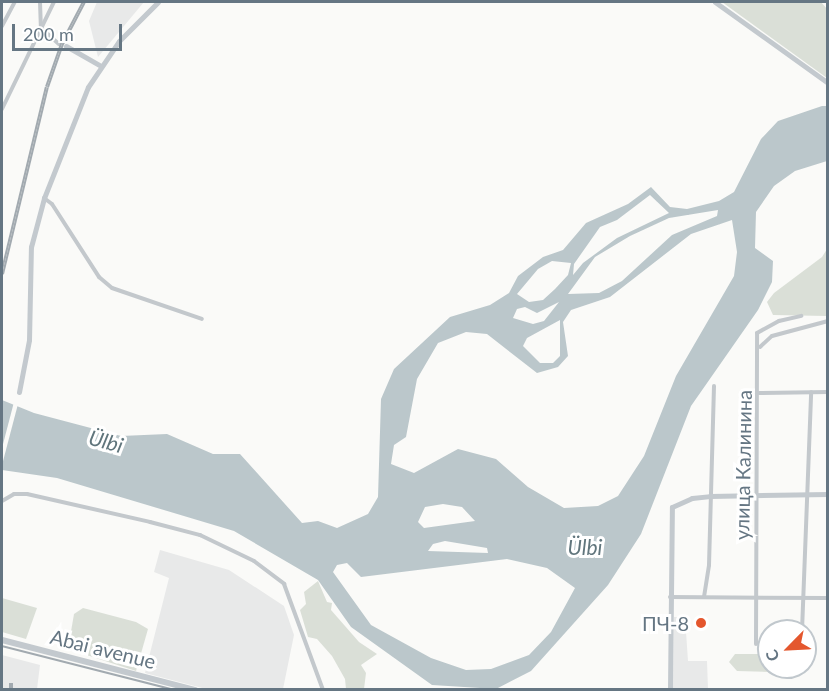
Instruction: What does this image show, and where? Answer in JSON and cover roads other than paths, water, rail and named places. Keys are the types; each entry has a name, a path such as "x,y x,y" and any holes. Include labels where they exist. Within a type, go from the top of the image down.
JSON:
{"main road":[{"path":"19,393 29,340 31,247 44,198 80,107 101,66 158,2"},
{"path":"715,2 828,84"},
{"path":"66,46 101,66"},
{"path":"670,690 669,512 692,498 757,494 828,494"},
{"name":"Abai avenue","path":"2,640 196,690"}],"street":[{"path":"2,26 15,2"},
{"path":"40,2 41,28 59,44"},
{"path":"2,109 54,2"},
{"path":"44,198 52,204 99,277 112,288 202,319"},
{"name":"улица Калинина","path":"756,644 759,393 757,333 779,321 801,316"},
{"path":"759,347 772,336 828,321"},
{"path":"704,597 709,565 714,386"},
{"path":"802,619 811,392"},
{"path":"759,393 828,392"},
{"path":"2,501 14,494 27,494 150,522 200,535 254,561 284,584 323,690"},
{"path":"670,597 828,598"}],"water":[{"name":"Ülbi","path":"827,106 827,161 795,171 774,186 756,212 755,248 773,261 772,282 758,310 691,406 641,534 608,585 531,671 496,689 432,685 351,627 318,580 234,531 57,478 2,470 2,400 34,413 121,436 167,434 213,454 240,454 302,523 318,521 337,528 368,514 378,497 381,399 394,369 450,317 490,305 509,293 518,276 543,257 563,250 586,223 628,204 651,187 670,207 687,209 719,201 734,192 761,139 778,121","holes":["650,195 669,213 617,238 583,263 573,275 574,264 600,227 617,220","718,210 717,216 672,235 622,281 599,293 568,294 595,257 630,236 669,218","732,220 737,252 734,276 676,376 644,456 618,496 598,506 564,508 528,487 496,459 458,449 414,473 391,464 394,445 406,437 417,379 438,343 466,332 487,334 537,373 558,367 568,356 563,322 571,310 610,297 691,234","552,261 571,263 568,275 543,300 529,302 517,294 538,269","559,302 544,321 533,324 513,318 517,309 525,307 537,313","560,320 560,356 553,363 540,363 523,346 527,338","443,504 462,507 475,521 424,528 418,522 425,507","445,541 487,548 488,553 428,551 433,544","507,559 547,568 575,588 551,632 529,655 491,669 466,670 431,658 371,625 333,572 337,565 347,563 361,577"]}],"tram line":[{"path":"2,646 175,690"}],"railway":[{"path":"2,274 47,87 62,44 84,2"},
{"path":"11,683 11,690"}],"place":[{"name":"ПЧ-8","path":"701,623"}]}
